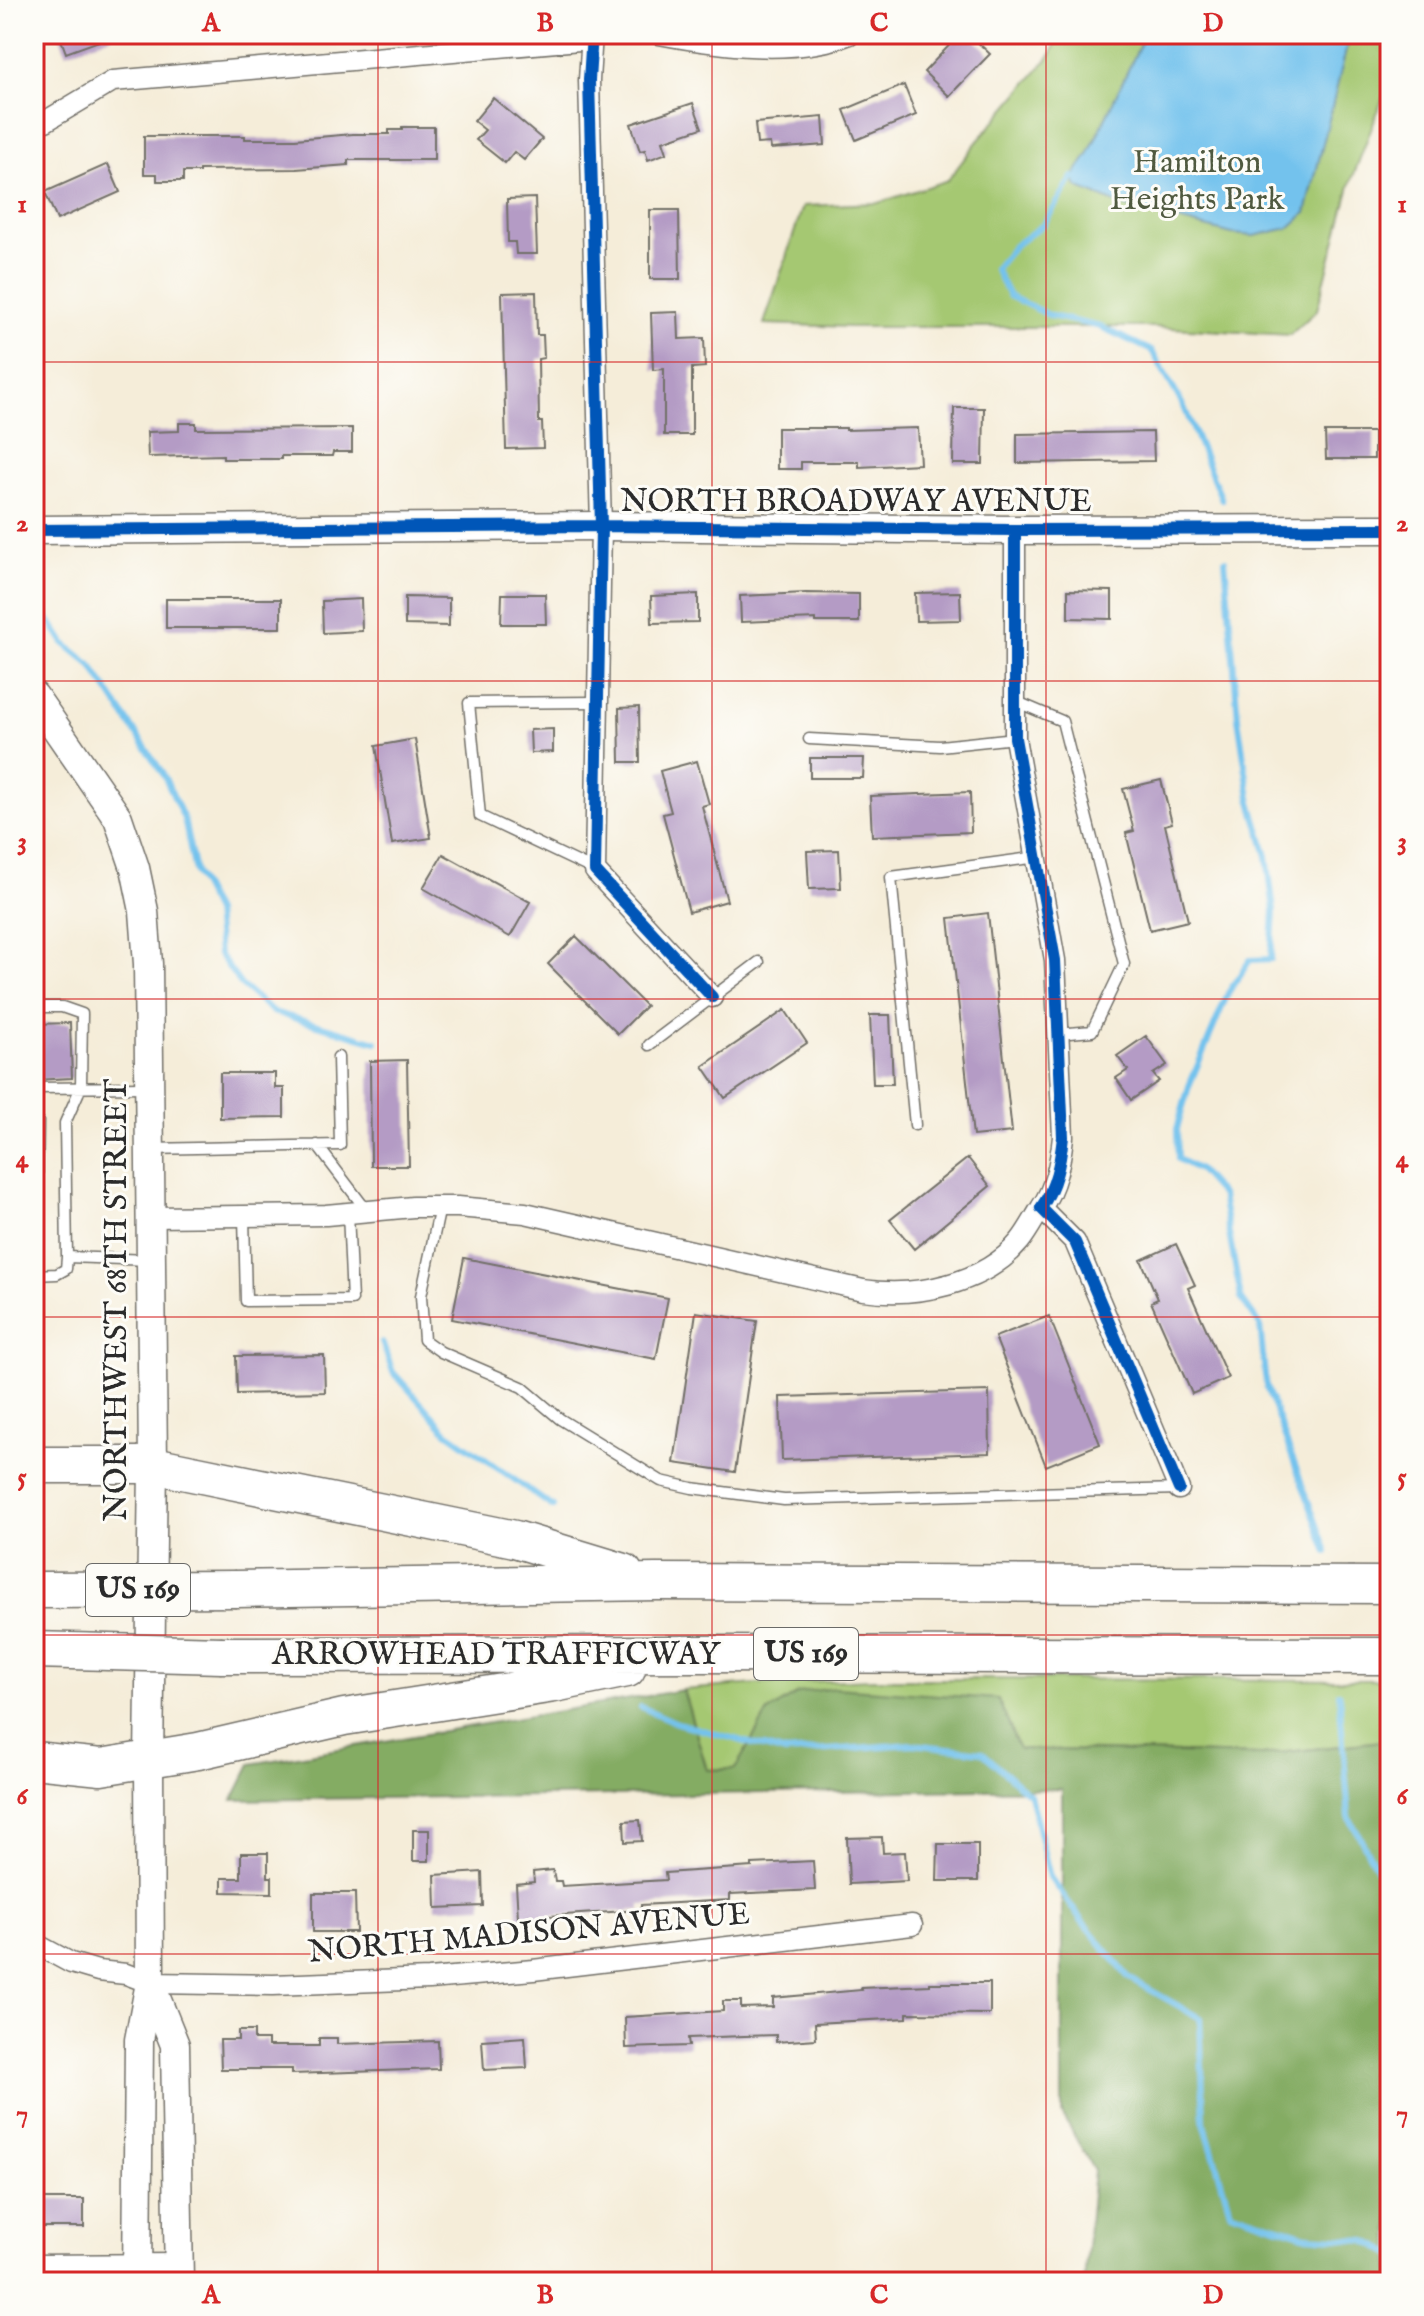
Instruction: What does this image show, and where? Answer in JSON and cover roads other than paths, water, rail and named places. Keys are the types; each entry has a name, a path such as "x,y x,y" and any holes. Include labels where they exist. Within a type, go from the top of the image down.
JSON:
{"highway":[{"path":"34,1465 153,1465 515,1539 656,1582"},
{"name":"ARROWHEAD TRAFFICWAY","path":"37,1590 656,1582 1390,1585"},
{"name":"ARROWHEAD TRAFFICWAY","path":"34,1650 222,1655 1390,1656"},
{"path":"34,1760 101,1767 149,1760 344,1717 554,1684 701,1654"}],"main road":[{"name":"NORTH BROADWAY AVENUE","path":"34,530 601,526 1015,530 1390,529"},
{"name":"NORTHWEST 68TH STREET","path":"34,696 118,818 135,868 144,911 148,964 153,1465 150,1983 139,2040 137,2273"},
{"name":"NORTHWEST 68TH STREET","path":"150,1983 175,2045 179,2273"}],"street":[{"path":"659,34 708,42 769,46 818,44 850,34"},
{"path":"46,121 113,81 592,36 589,80 601,526 595,871 712,997"},
{"path":"151,1217 326,1215 440,1207 525,1213 863,1290 894,1293 925,1291 955,1283 983,1270 1019,1242 1051,1193 1060,1166 1063,1137 1055,960 1015,738 1015,530"},
{"path":"1041,1208 1075,1242 1179,1489"},
{"name":"NORTH MADISON AVENUE","path":"34,1943 71,1963 98,1971 126,1974 150,1983 273,1985 429,1979 533,1970 912,1925"},
{"path":"34,2265 179,2273"}],"lane":[{"path":"1015,701 1062,721 1124,964 1092,1031 1058,1034"},
{"path":"595,871 480,816 469,703 599,702"},
{"path":"809,739 940,746 1015,738"},
{"path":"915,1125 891,877 1038,857"},
{"path":"649,1045 759,962"},
{"path":"34,1007 62,1007 82,1014 81,1087 65,1123 66,1269 57,1274 35,1275 38,1121 34,1118"},
{"path":"150,1149 340,1145 338,1057"},
{"path":"34,1088 150,1087"},
{"path":"244,1216 246,1301 352,1300 358,1212 317,1145"},
{"path":"440,1207 421,1296 424,1340 441,1352 522,1387 560,1419 661,1481 784,1500 1179,1489"},
{"path":"67,1257 152,1260"}],"water":[{"path":"1145,34 1350,34 1306,213 1289,228 1254,236 1232,234 1120,205 1077,187 1073,177 1088,155"}],"waterway":[{"path":"1073,177 1044,224 1014,246 995,269 1009,296 1051,316 1101,327 1152,351 1184,407 1222,500"},
{"path":"1225,560 1238,718 1250,798 1267,856 1274,911 1271,959 1250,960 1228,993 1189,1086 1177,1129 1178,1159 1199,1170 1222,1196 1241,1298 1260,1325 1266,1386 1327,1552"},
{"path":"34,603 40,606 64,643 91,665 163,774 184,819 195,872 215,912 219,954 241,985 273,1012 376,1042"},
{"path":"382,1342 393,1372 447,1432 553,1507"},
{"path":"1339,1693 1349,1817 1384,1882 1390,1884"},
{"path":"641,1707 677,1723 786,1753 912,1744 982,1752 1030,1795 1050,1877 1082,1921 1129,1978 1200,2018 1204,2122 1230,2211 1307,2236 1365,2240 1390,2253"}],"park label":[{"name":"Hamilton Heights Park","path":"1197,182"}]}
